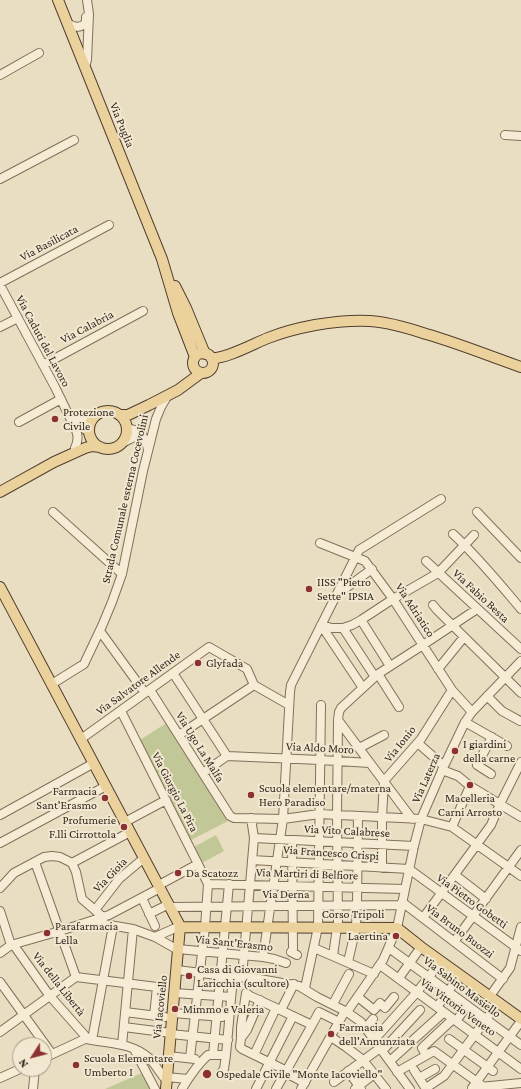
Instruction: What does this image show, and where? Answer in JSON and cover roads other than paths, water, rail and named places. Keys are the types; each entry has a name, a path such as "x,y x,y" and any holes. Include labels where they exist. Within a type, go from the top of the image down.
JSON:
{"main road":[{"name":"Via Puglia","path":"58,0 162,259 208,356"},
{"name":"Via Puglia","path":"162,259 194,361"},
{"path":"168,394 183,382 198,354 215,358 249,347 275,336 307,327 341,322 370,321 396,325 443,339 521,367"},
{"path":"120,415 128,414 149,405 184,386 201,373 207,372 249,347"},
{"path":"208,356 213,363 212,368"},
{"path":"194,361 196,370 201,373"},
{"path":"54,462 92,446 108,449 117,447 126,436 127,427 130,420 149,405"},
{"path":"100,447 92,440 90,433 90,423 99,413 112,411 120,415 127,427"},
{"path":"0,492 54,462 75,448 90,433"},
{"path":"0,587 180,926"},
{"name":"Corso Tripoli","path":"180,926 397,928 421,947 499,1002 521,1020"},
{"name":"Via Iacoviello","path":"166,1082 171,1033 168,1015 175,993 180,926"}],"street":[{"path":"67,23 76,28 86,23 87,0"},
{"path":"84,67 87,60 89,14 87,0"},
{"path":"0,75 39,53"},
{"path":"505,134 521,136"},
{"path":"0,179 74,140"},
{"name":"Via Basilicata","path":"0,284 109,225"},
{"name":"Via Caduti del Lavoro","path":"0,284 66,408"},
{"name":"Via Calabria","path":"43,365 143,311"},
{"path":"0,327 18,318"},
{"name":"Strada Comunale esterna Cocevolini","path":"52,684 84,664 112,602 122,574 156,419 168,394"},
{"path":"19,422 60,399"},
{"path":"66,408 78,434 75,448"},
{"path":"66,408 70,414 77,419 84,421 92,419"},
{"path":"70,418 90,433"},
{"path":"127,427 136,431 143,438 147,446 148,453"},
{"path":"122,442 137,436 141,436 143,438"},
{"path":"263,956 283,818 289,705 292,686 359,550 441,499"},
{"path":"53,512 122,574"},
{"path":"477,512 521,558"},
{"path":"453,534 521,609"},
{"path":"322,625 332,628 343,628 361,620 393,598 438,573 474,535"},
{"name":"Via Adriatico","path":"320,543 356,556 365,561 393,598 452,690 472,712"},
{"name":"Via Fabio Besta","path":"426,561 521,649"},
{"path":"336,595 372,569"},
{"path":"433,605 452,626 521,693"},
{"path":"333,956 338,927 337,761 339,712 341,708 376,675 477,609"},
{"path":"361,620 390,666"},
{"path":"322,625 363,688"},
{"path":"343,628 399,707"},
{"name":"Via Ugo La Malfa","path":"100,631 148,692 179,735 230,816 234,818 251,818"},
{"path":"438,669 464,637"},
{"name":"Via Salvatore Allende","path":"81,739 210,647 247,669 254,685"},
{"name":"Via Laterza","path":"303,1086 345,1011 358,997 380,965 389,948 397,928 421,820 443,768 465,722 486,696 521,661"},
{"path":"173,673 227,756 203,772"},
{"path":"179,735 254,685 289,705"},
{"name":"Via Ionio","path":"384,781 421,738 452,690"},
{"path":"486,696 502,711 520,721"},
{"path":"305,988 318,927 321,705"},
{"name":"Via Giorgio La Pira","path":"121,711 208,884"},
{"path":"338,720 370,762"},
{"path":"465,722 507,746"},
{"path":"359,748 384,734"},
{"path":"491,774 477,765 492,737"},
{"path":"420,745 443,768 458,776 470,786 521,817"},
{"name":"Via Aldo Moro","path":"227,756 370,762 412,819"},
{"path":"423,918 491,825 521,762"},
{"path":"0,815 94,763"},
{"path":"382,868 384,781"},
{"path":"0,843 106,786"},
{"path":"452,827 470,786"},
{"path":"125,822 166,800"},
{"path":"242,977 254,838 251,818 283,818 319,814 421,820 452,827 521,876"},
{"path":"348,962 356,927 358,816"},
{"path":"72,863 130,832"},
{"name":"Via Vito Calabrese","path":"254,838 414,846"},
{"path":"292,840 293,948 291,952 297,955"},
{"path":"454,942 521,850"},
{"path":"0,888 14,873 44,857 60,857 72,863 76,872 82,899 104,917"},
{"name":"Via Gioia","path":"95,910 119,879 144,858"},
{"name":"Via Francesco Crispi","path":"252,860 409,870"},
{"path":"35,862 76,977"},
{"path":"0,953 12,945 104,917 142,898 198,864"},
{"name":"Via Pietro Gobetti","path":"409,870 518,949"},
{"path":"455,875 486,899"},
{"path":"190,1058 205,927 208,884"},
{"name":"Via Martiri di Belfiore","path":"208,884 405,889"},
{"path":"213,1055 229,884"},
{"path":"142,898 155,926"},
{"name":"Via Derna","path":"170,906 357,906 402,904"},
{"name":"Via Bruno Buozzi","path":"402,904 423,918 503,979"},
{"path":"150,914 170,906"},
{"name":"Via della Libertà","path":"0,911 12,945 49,995 90,1039"},
{"path":"91,921 133,929 178,950"},
{"path":"90,1039 113,926"},
{"path":"155,938 180,926"},
{"path":"490,996 510,968 518,949 521,927"},
{"path":"122,1045 133,929"},
{"path":"398,978 421,947"},
{"path":"314,948 374,974"},
{"name":"Via Sabino Masiello","path":"389,948 521,1046"},
{"name":"Via Sant'Erasmo","path":"178,950 263,956 286,963"},
{"path":"374,1040 417,992 441,961"},
{"name":"Via Vittorio Veneto","path":"380,965 521,1070"},
{"path":"177,970 199,974 220,975 232,980 246,993 312,1025"},
{"path":"334,1004 349,974"},
{"path":"390,1061 422,1031 440,1009 448,992 460,975"},
{"path":"0,1032 49,995 76,977 128,983 159,989 154,1016"},
{"path":"232,980 242,977 294,984 305,988 334,1004 364,1025 410,1089"},
{"path":"220,1074 224,1069 228,1040 232,980"},
{"path":"0,982 40,1037"},
{"path":"254,1055 278,1009 294,984"},
{"path":"175,993 231,997"},
{"path":"246,993 241,1027 240,1047 242,1050 283,1069 303,1086"},
{"path":"358,997 374,1010 380,1003 385,1008 394,997"},
{"path":"241,1038 260,1000"},
{"path":"414,1070 426,1088 442,1078 499,1002"},
{"path":"426,1055 422,1048 455,1020 467,1006"},
{"path":"334,1082 363,1060 381,1049 420,1010"},
{"path":"125,1012 154,1016 195,1015 229,1018"},
{"path":"276,1089 319,1012 339,1022"},
{"path":"256,1089 293,1016"},
{"path":"364,1025 373,1019"},
{"path":"476,1087 490,1069 498,1052 521,1020"},
{"path":"124,1027 228,1040"},
{"path":"422,1031 430,1041"},
{"path":"330,1037 363,1060 386,1089"},
{"path":"52,1054 90,1039 134,1048 148,1058 166,1082 188,1079"},
{"path":"449,1039 490,1069"},
{"path":"134,1048 154,1089"},
{"path":"398,1072 434,1051 453,1064 476,1087 515,1085 521,1070"},
{"path":"182,1089 202,1060 208,1055 226,1055"},
{"path":"168,1056 202,1060"},
{"path":"419,1078 435,1069"},
{"path":"348,1071 358,1088 374,1074"},
{"path":"0,1078 12,1073"},
{"path":"33,1089 34,1077"}],"place":[{"name":"Protezione Civile","path":"55,419"},
{"name":"IISS \"Pietro Sette\" IPSIA","path":"309,589"},
{"name":"Glyfada","path":"198,663"},
{"name":"I giardini della carne","path":"455,751"},
{"name":"Macelleria Carni Arrosto","path":"470,785"},
{"name":"Scuola elementare/materna Hero Paradiso","path":"251,795"},
{"name":"Farmacia Sant'Erasmo","path":"105,798"},
{"name":"Profumerie F.lli Cirrottola","path":"124,827"},
{"name":"Da Scatozz","path":"178,873"},
{"name":"Parafarmacia Lella","path":"47,933"},
{"name":"Laertina","path":"396,936"},
{"name":"Casa di Giovanni Laricchia (scultore)","path":"189,976"},
{"name":"Mimmo e Valeria","path":"175,1009"},
{"name":"Farmacia dell'Annunziata","path":"331,1034"},
{"name":"Scuola Elementare Umberto I","path":"76,1065"},
{"name":"Ospedale Civile \"Monte Iacoviello\"","path":"207,1074"}]}
